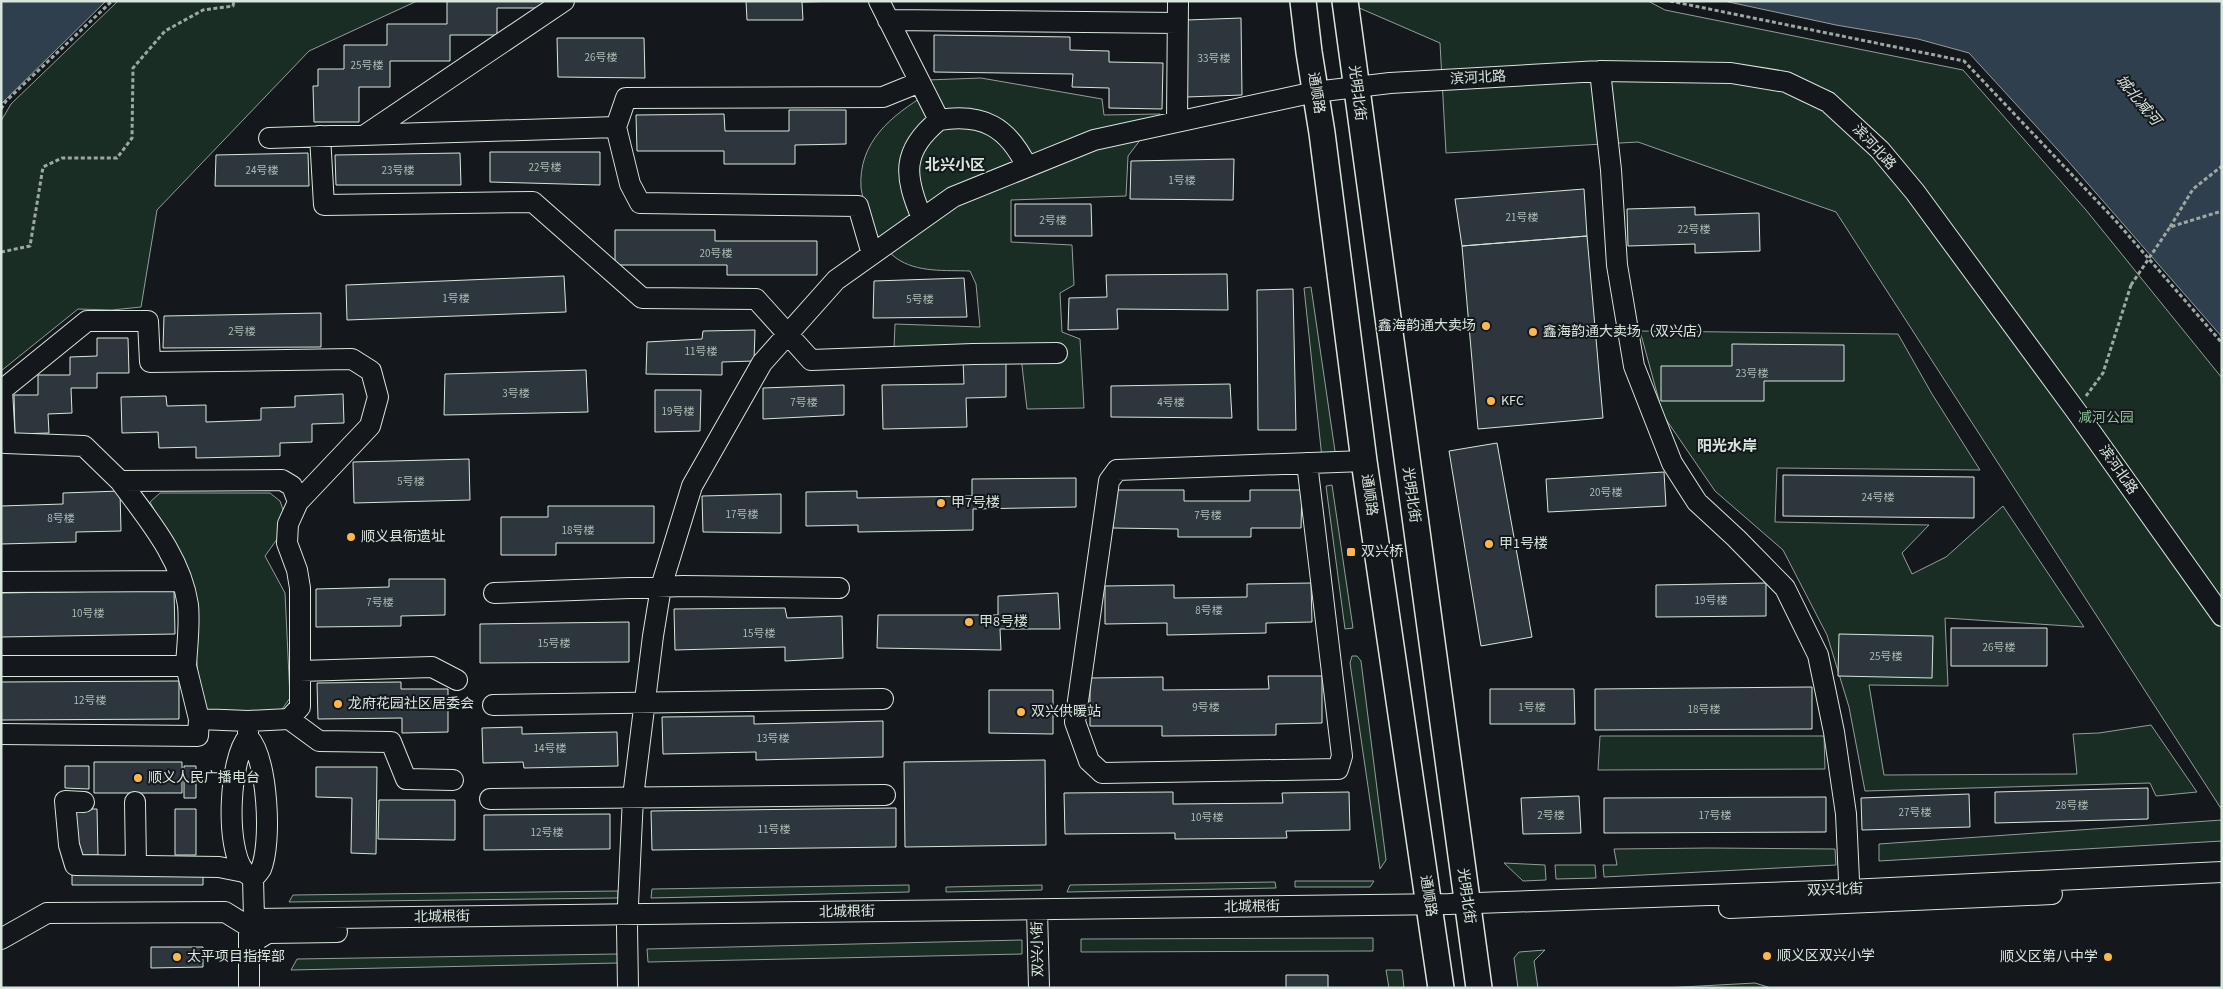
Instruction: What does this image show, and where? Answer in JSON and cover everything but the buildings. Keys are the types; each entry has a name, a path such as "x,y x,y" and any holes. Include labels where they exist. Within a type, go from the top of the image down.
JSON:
{"main road":[{"name":"通顺路","path":"1303,1 1364,461 1449,910 1441,988"},
{"name":"光明北街","path":"1345,1 1449,910 1479,988"}],"street":[{"path":"366,135 564,1"},
{"path":"879,1 939,120"},
{"path":"1177,122 1178,1"},
{"path":"888,20 1177,23"},
{"path":"1600,71 1611,170 1617,265 1634,366 1672,463 1697,502 1736,538 1785,588 1818,654 1834,732 1846,814 1849,897"},
{"name":"滨河北路","path":"628,988 628,920 633,797 645,702 661,587 692,486 762,363 836,280 953,197 1094,140 1315,92 1390,83 1600,71 1731,73 1786,82 1828,102 1880,150 1915,192 2076,411 2222,616"},
{"path":"872,254 858,206 640,203 630,184 616,127 626,98 883,97 920,82"},
{"path":"922,218 912,196 910,157 924,132 939,120 961,117 993,126 1016,146 1027,167"},
{"path":"268,138 616,127"},
{"path":"320,136 324,205 533,202 642,298 756,299 811,360 1056,353"},
{"path":"1,734 198,736 199,719 186,666 188,606 182,581 172,556 150,522 120,480 84,446 6,443 2,390 87,321 148,322 150,362 352,360 370,371 378,397 370,426 298,502 288,524 287,543 297,570 300,588 300,707 289,719 248,729 199,719"},
{"path":"1307,463 1342,756 1338,770 1102,773 1088,761 1075,722 1109,480 1117,470 1307,463 1364,461"},
{"path":"120,480 282,480 292,486 298,502"},
{"path":"1,582 182,581"},
{"path":"494,593 661,587 839,588"},
{"path":"1,666 186,666"},
{"path":"300,671 432,667 456,680"},
{"path":"493,705 883,699"},
{"path":"289,719 319,741 391,742 406,779 453,780"},
{"path":"84,802 65,801 69,845 76,865 220,867 249,875 260,870 265,852 266,809 259,761 248,729"},
{"path":"248,729 238,758 232,808 235,851 249,875 255,926 250,951 249,988"},
{"path":"490,799 886,795"},
{"path":"135,802 136,865"},
{"name":"双兴北街","path":"1849,897 2222,872"},
{"name":"双兴北街","path":"1449,910 2222,885"},
{"name":"北城根街","path":"255,926 268,933 628,920 1449,910"},
{"path":"1,939 47,913 225,912 255,926"},
{"name":"双兴小街","path":"1037,916 1038,988"}],"path":[{"path":"1,109 6,101 112,1"},
{"path":"1,252 30,246 43,167 62,158 117,158 132,138 132,68 165,31 202,10 233,6 234,1"},
{"path":"1670,1 1964,61 2115,220 2222,343"},
{"path":"2076,411 2103,373 2131,285 2193,189 2222,166"},
{"path":"2170,227 2222,210"}],"green space":[{"path":"118,1 417,1 309,51 157,210 141,307 112,310 78,309 1,371 1,121 11,104"},
{"name":"减河公园","path":"1356,1 1648,1 1665,10 1963,70 2086,210 2222,378 2222,810 1836,212 1638,142 1446,153 1440,43 1357,7"},
{"path":"981,78 1102,99 1104,115 1160,114 1128,156 1126,196 1011,200 1011,242 1072,245 1074,285 1060,293 1062,332 1080,339 1084,408 1027,409 1020,348 894,348 895,324 980,327 976,284 970,271 932,270 913,266 896,258 885,248 871,225 862,194 861,172 865,157 879,132 901,111 927,94 927,80"},
{"path":"1311,287 1336,458 1322,458 1304,288"},
{"path":"1640,331 1898,334 1932,394 1980,470 1777,468 1775,522 1929,525 1902,553 1912,574 1946,557 2003,506 2084,627 1945,618 1948,686 1869,685 1884,775 2077,774 2073,734 2099,733 2151,725 2197,792 2156,796 2150,783 1865,791 1849,707 1827,635 1783,550 1715,491 1663,415"},
{"path":"1332,485 1353,628 1345,629 1326,486"},
{"path":"160,493 270,493 280,501 288,524 265,556 285,593 290,698 280,712 215,714 201,708 189,574 150,502"},
{"path":"1352,656 1357,656 1361,661 1386,860 1380,869 1350,663"},
{"path":"1600,736 1824,736 1825,769 1598,770"},
{"path":"2222,820 2222,841 1879,861 1879,844"},
{"path":"1614,849 1835,849 1836,865 1604,877 1603,865 1617,865"},
{"path":"1504,863 1545,865 1546,880 1523,881"},
{"path":"1555,865 1595,865 1596,878 1556,879"},
{"path":"1295,881 1374,881 1370,887 1295,887"},
{"path":"1275,882 1276,888 1067,892 1070,885"},
{"path":"909,885 909,892 651,898 652,889"},
{"path":"1042,885 1042,890 946,892 946,887"},
{"path":"618,891 618,898 289,902 293,895"},
{"path":"1373,938 1373,951 1081,952 1081,939"},
{"path":"1022,940 1022,954 648,962 647,949"},
{"path":"1545,950 1534,961 1538,988 1518,988 1514,958 1519,952"},
{"path":"618,954 618,963 291,970 297,959"},
{"path":"1386,970 1402,970 1404,988 1389,988"},
{"path":"1755,983 1771,988 1664,988"}],"water":[{"path":"1,1 106,1 1,104"},
{"name":"城北减河","path":"1724,1 2222,1 2222,337 2068,161 1969,53 1918,39 1836,25"}],"place":[{"name":"鑫海韵通大卖场","path":"1486,326"},
{"name":"鑫海韵通大卖场（双兴店）","path":"1533,332"},
{"name":"KFC","path":"1491,401"},
{"name":"甲7号楼","path":"941,503"},
{"name":"顺义县衙遗址","path":"351,537"},
{"name":"甲1号楼","path":"1489,544"},
{"name":"双兴桥","path":"1351,552"},
{"name":"甲8号楼","path":"969,622"},
{"name":"龙府花园社区居委会","path":"338,704"},
{"name":"双兴供暖站","path":"1021,712"},
{"name":"顺义人民广播电台","path":"138,778"},
{"name":"顺义区双兴小学","path":"1767,956"},
{"name":"太平项目指挥部","path":"177,957"},
{"name":"顺义区第八中学","path":"2108,957"}],"district":[{"name":"北兴小区","path":"955,165"},
{"name":"阳光水岸","path":"1727,446"}]}
